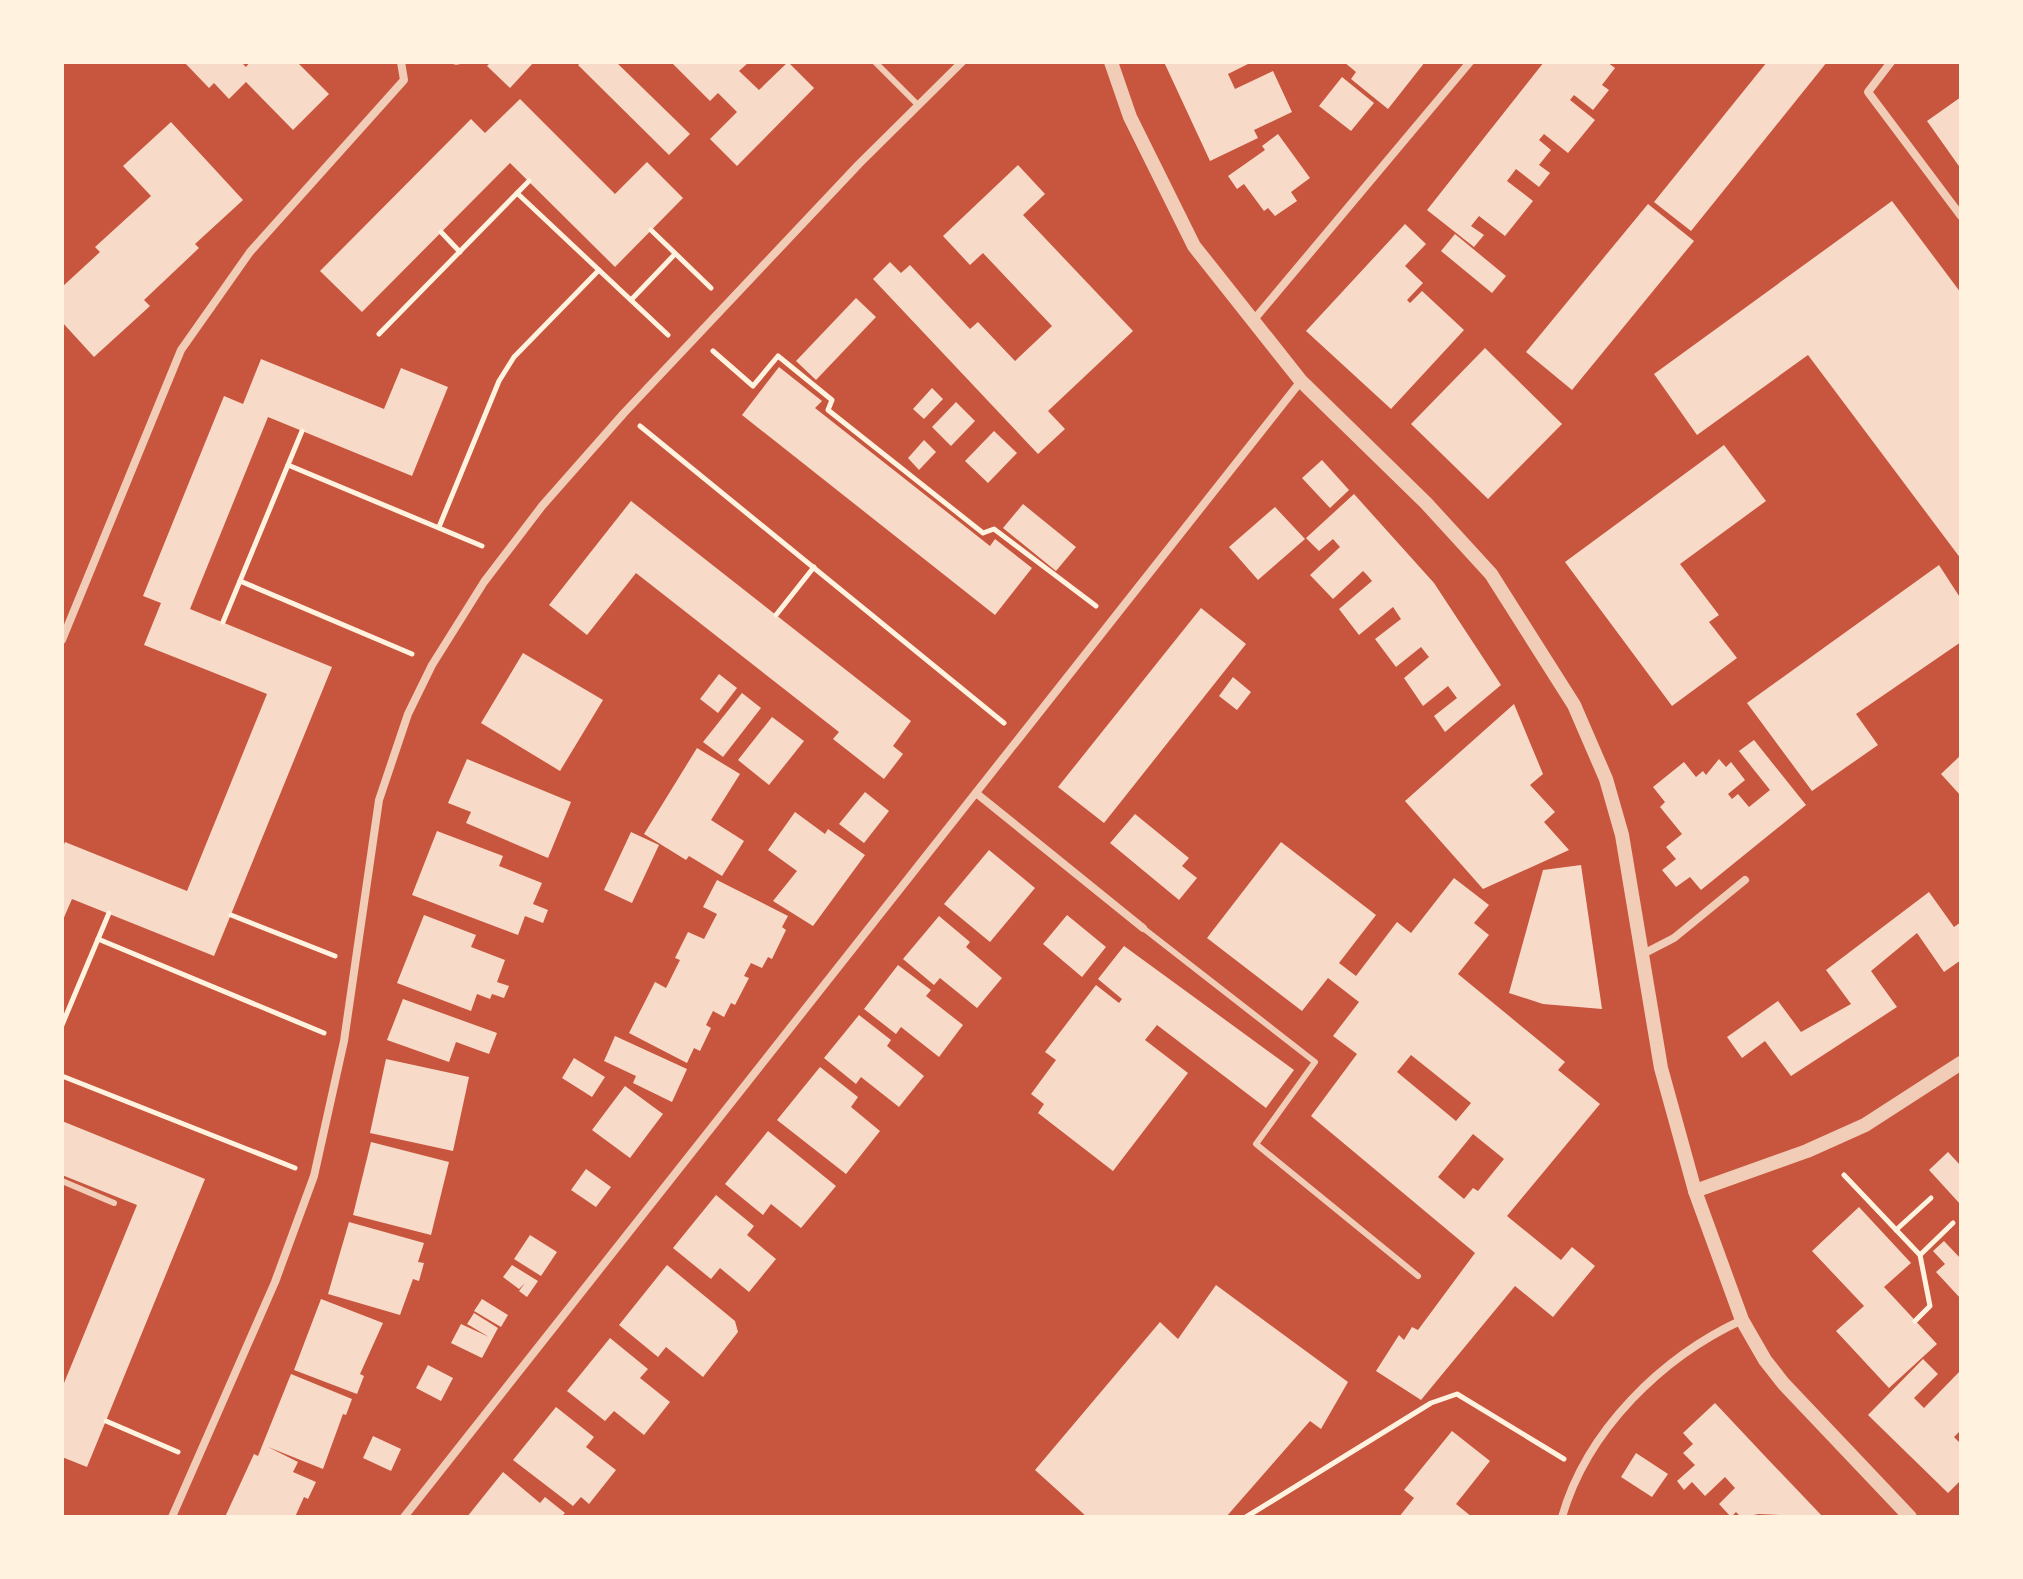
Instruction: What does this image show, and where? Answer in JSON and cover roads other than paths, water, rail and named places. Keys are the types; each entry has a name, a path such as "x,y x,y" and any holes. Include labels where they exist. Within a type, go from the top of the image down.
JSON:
{"street":[{"path":"62,640 181,350 250,252 404,80 401,62"},
{"path":"172,1517 275,1282 314,1176 344,1041 379,800 408,714 432,665 502,558 542,506 696,336 917,104 962,62"},
{"path":"1111,62 1130,117 1194,246 1301,381 1426,503 1491,574 1574,705 1606,779 1622,835 1661,1068 1695,1191 1742,1320 1765,1360 1783,1383 1910,1517"},
{"path":"1252,322 1470,62"},
{"path":"1891,62 1868,92 1961,216"},
{"path":"404,1517 1301,381"},
{"path":"976,793 1143,928"},
{"path":"1643,954 1674,938 1745,880"},
{"path":"1695,1191 1807,1151 1865,1125 1961,1063"},
{"path":"1562,1517 1582,1472 1626,1404 1658,1374 1716,1332 1742,1320"}],"lane":[{"path":"875,62 917,104"},
{"path":"1143,928 1315,1062 1256,1144 1418,1276"},
{"path":"62,1181 114,1203"}]}
